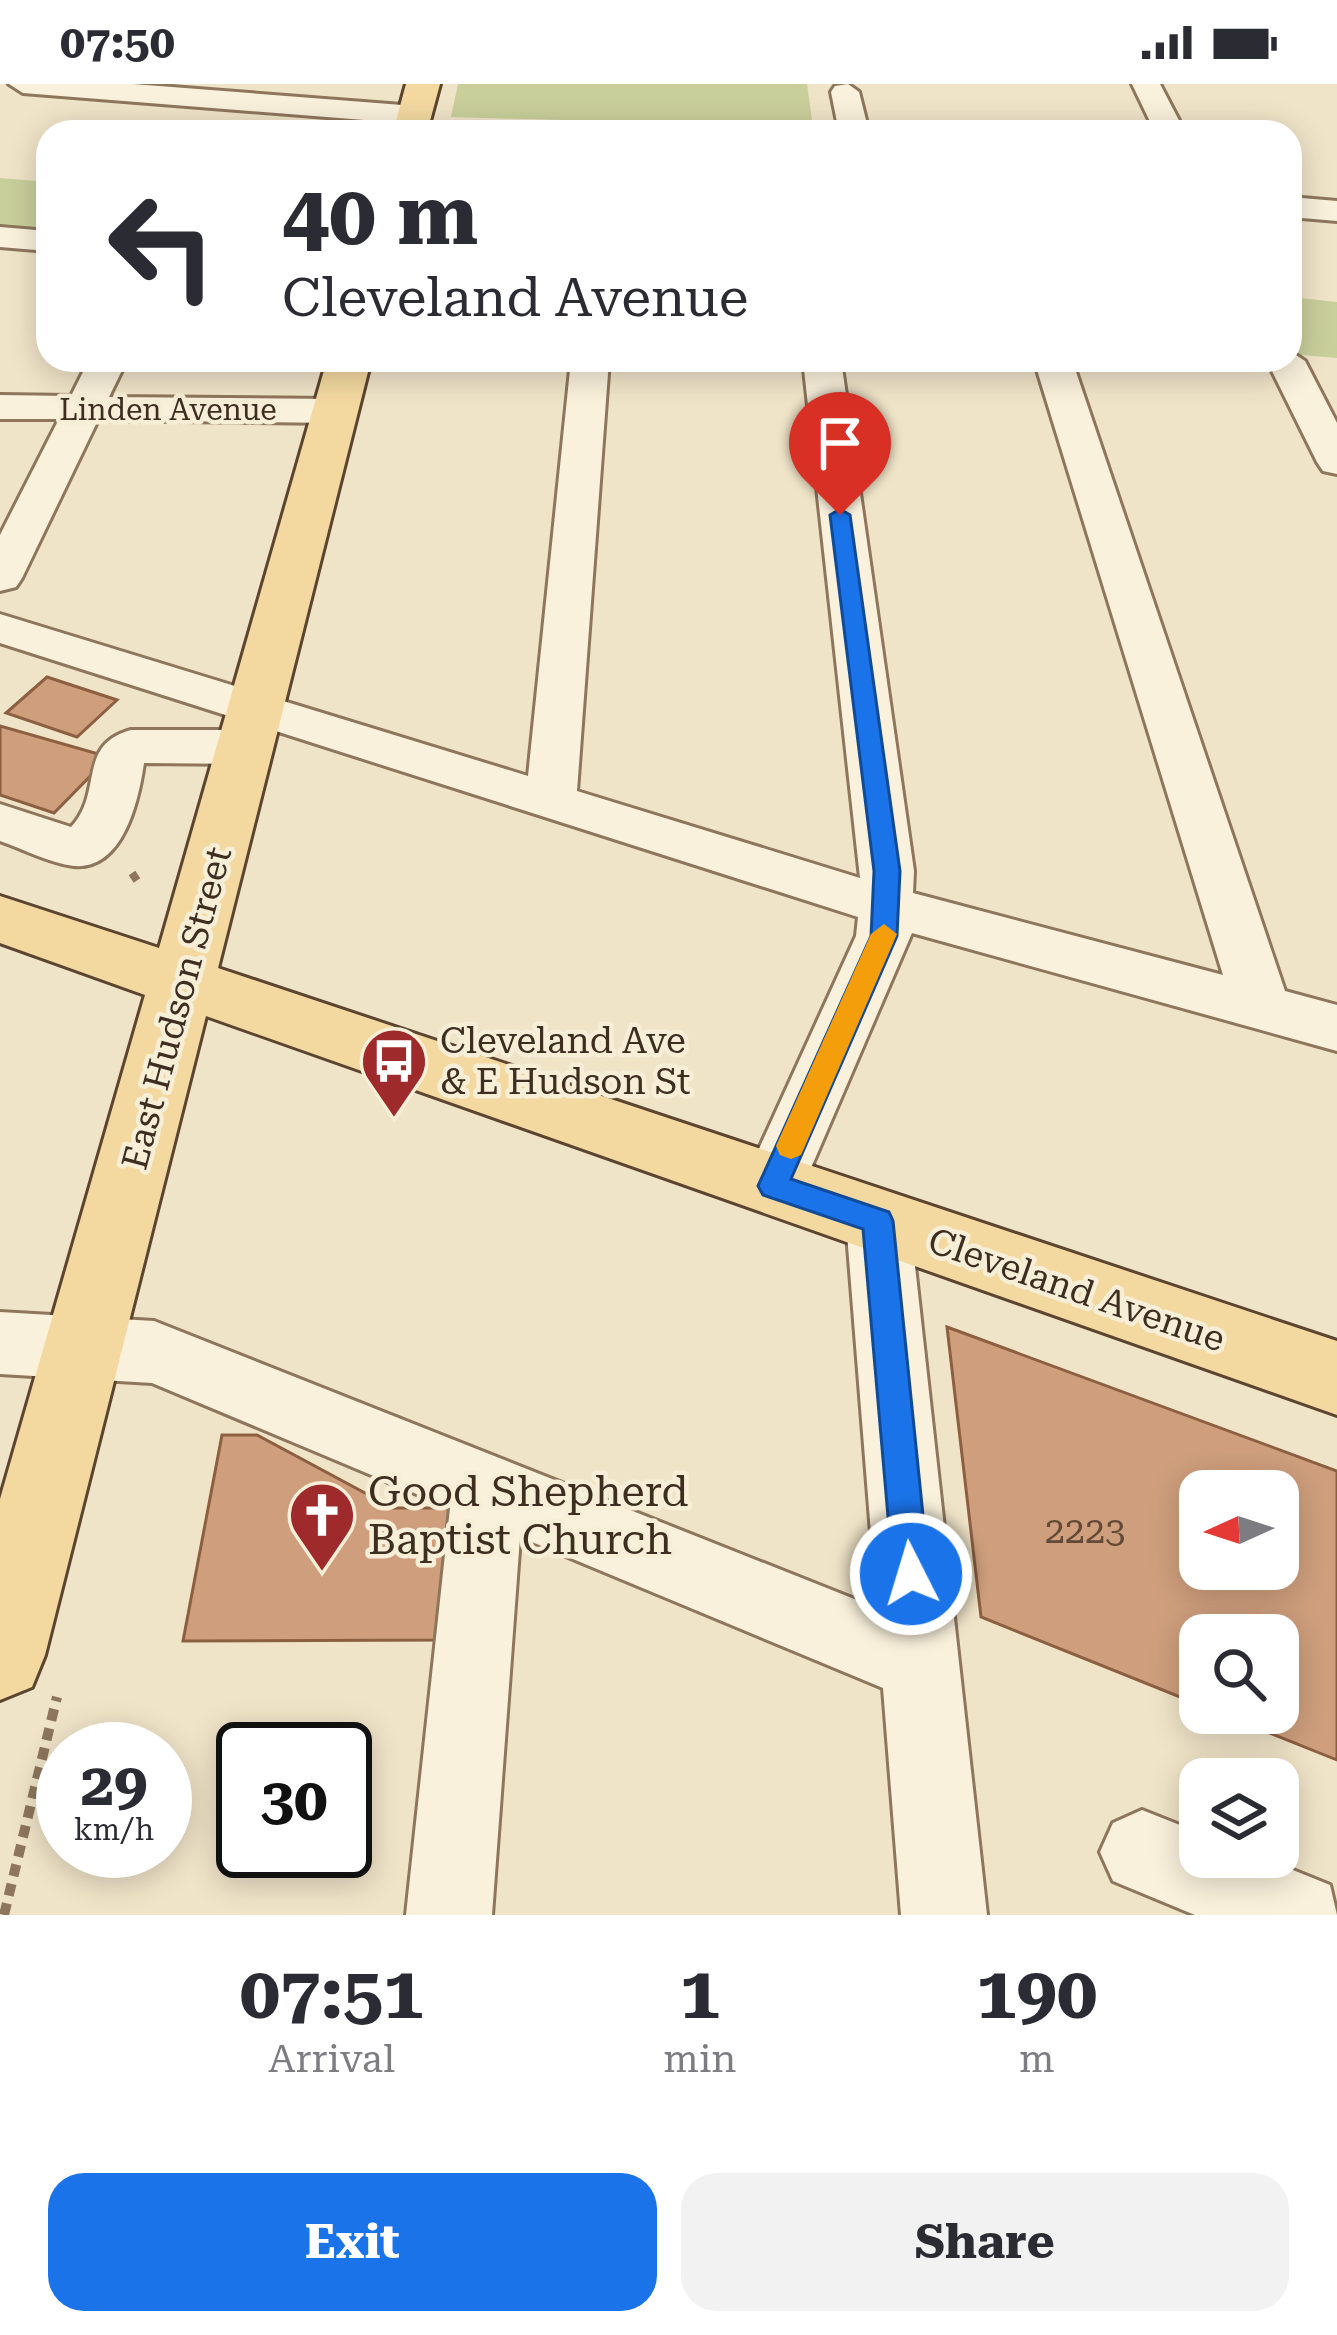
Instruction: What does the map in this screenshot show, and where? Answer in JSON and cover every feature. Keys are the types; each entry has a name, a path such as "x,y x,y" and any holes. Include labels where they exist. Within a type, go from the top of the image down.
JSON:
{"main road":[{"name":"East Hudson Street","path":"0,1655 343,385"},
{"name":"Cleveland Avenue","path":"0,920 1337,1378"}],"street":[{"path":"23,84 222,93 416,110"},
{"path":"1146,84 1164,120"},
{"path":"845,92 851,120"},
{"path":"1302,208 1337,211"},
{"path":"0,237 36,240"},
{"path":"1302,362 1337,366"},
{"path":"0,578 103,372"},
{"path":"551,803 589,372"},
{"path":"773,1186 884,936 886,906 887,871 824,372"},
{"path":"1057,372 1262,1006"},
{"path":"1288,372 1337,462"},
{"name":"Linden Avenue","path":"0,407 85,411 343,385"},
{"path":"0,628 251,729 551,803 886,906 1337,1028"},
{"path":"0,822 76,848 94,838 109,818 121,754 131,746 251,729"},
{"path":"878,1221 944,1915"},
{"path":"0,1343 85,1344 154,1352 920,1664"},
{"path":"449,1915 488,1490"},
{"path":"1142,1852 1300,1915"}],"path":[{"path":"132,873 140,885"}],"green space":[{"path":"458,84 807,84 812,120 560,120 451,117"},
{"path":"0,178 36,181 36,238 0,234"},
{"path":"1302,298 1337,302 1337,358 1302,355"}],"building":[{"path":"47,677 117,700 77,737 6,713"},
{"path":"0,726 109,757 54,813 0,795"},
{"path":"947,1327 1337,1471 1337,1760 1272,1734 1299,1734 1299,1614 1179,1614 1179,1697 981,1617"},
{"name":"Good Shepherd Baptist Church","path":"222,1435 257,1435 393,1508 453,1508 442,1640 183,1641"}],"slow traffic":[{"path":"791,1146 884,934"}],"place":[{"name":"Cleveland Ave & E Hudson St","path":"394,1120"},
{"name":"Good Shepherd Baptist Church","path":"322,1574"}],"route":[{"path":"840,515 887,871 884,936 773,1186 878,1221 911,1574"}]}
